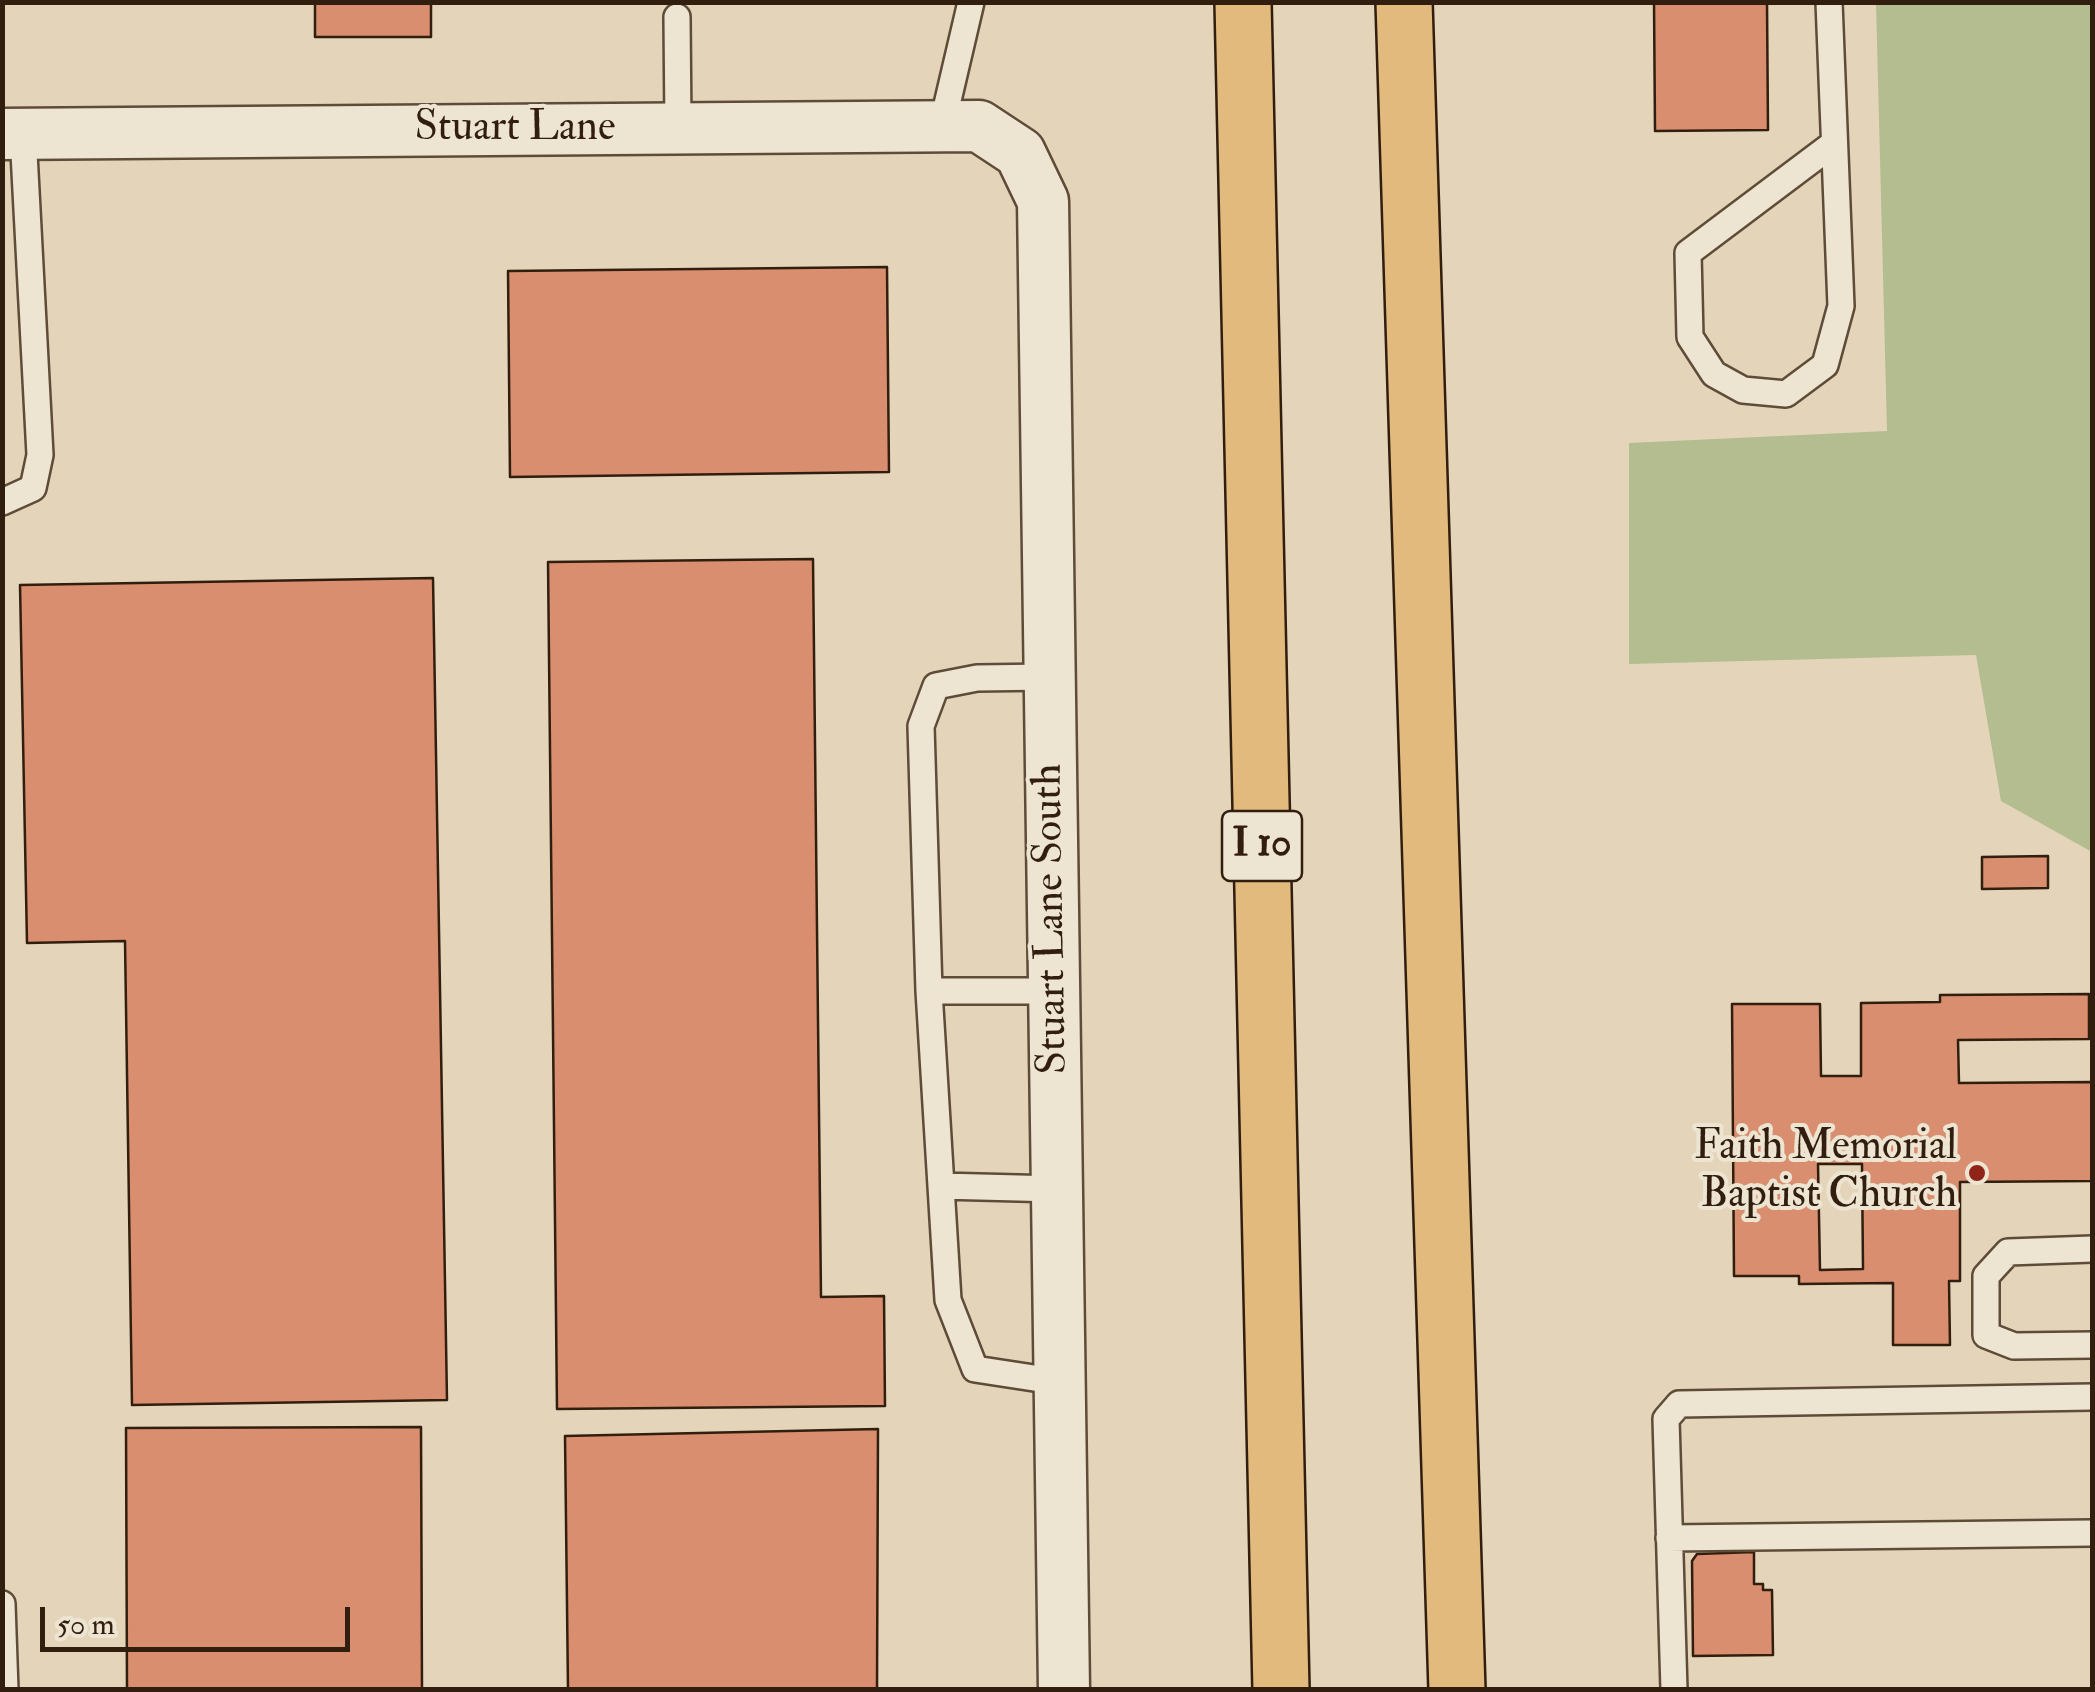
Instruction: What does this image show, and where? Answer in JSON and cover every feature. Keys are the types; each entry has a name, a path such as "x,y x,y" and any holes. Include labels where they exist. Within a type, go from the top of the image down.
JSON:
{"highway":[{"name":"I 10","path":"1243,2 1281,1690"},
{"path":"1404,2 1456,1690"}],"street":[{"name":"Stuart Lane","path":"13,134 979,126 1020,152"},
{"name":"Stuart Lane South","path":"1020,152 1042,201 1064,1690"}],"lane":[{"path":"942,126 971,2"},
{"path":"1830,2 1841,306 1825,365 1786,394 1743,390 1714,374 1690,337 1688,253 1833,144"},
{"path":"677,17 678,128"},
{"path":"2,502 34,488 40,455 13,134"},
{"path":"1050,677 976,678 936,686 921,726 929,991 948,1300 974,1369 1060,1382"},
{"path":"929,991 1054,990"},
{"path":"941,1186 1057,1190"},
{"path":"2092,1249 2008,1252 1986,1276 1986,1335 2014,1346 2092,1345"},
{"path":"1674,1690 1666,1419 1679,1404 2092,1397"},
{"path":"1668,1538 2092,1534"},
{"path":"2,1604 5,1690"}],"green space":[{"path":"1876,3 2092,3 2092,852 2001,801 1976,655 1629,664 1629,443 1887,431"}],"building":[{"path":"315,2 431,2 431,37 315,37"},
{"path":"1654,2 1767,2 1768,130 1655,131"},
{"path":"887,267 889,472 510,477 508,271"},
{"path":"813,559 821,1297 884,1296 885,1406 557,1409 548,562"},
{"path":"433,578 447,1400 132,1405 125,941 27,943 20,585"},
{"path":"2048,856 2048,888 1982,889 1982,857"},
{"name":"Faith Memorial Baptist Church","path":"2089,994 2089,1039 1958,1040 1959,1083 2092,1082 2092,1181 1960,1182 1960,1281 1949,1281 1950,1345 1893,1345 1893,1283 1799,1284 1799,1276 1734,1276 1732,1004 1820,1004 1821,1076 1861,1076 1861,1003 1940,1002 1940,995","holes":["1818,1164 1862,1164 1863,1269 1820,1270"]},
{"path":"421,1427 422,1690 127,1690 126,1428"},
{"path":"878,1429 877,1690 568,1690 565,1436"},
{"path":"1754,1552 1754,1584 1772,1590 1773,1655 1693,1656 1692,1561 1697,1554"}],"place":[{"name":"Faith Memorial Baptist Church","path":"1977,1173"}]}
